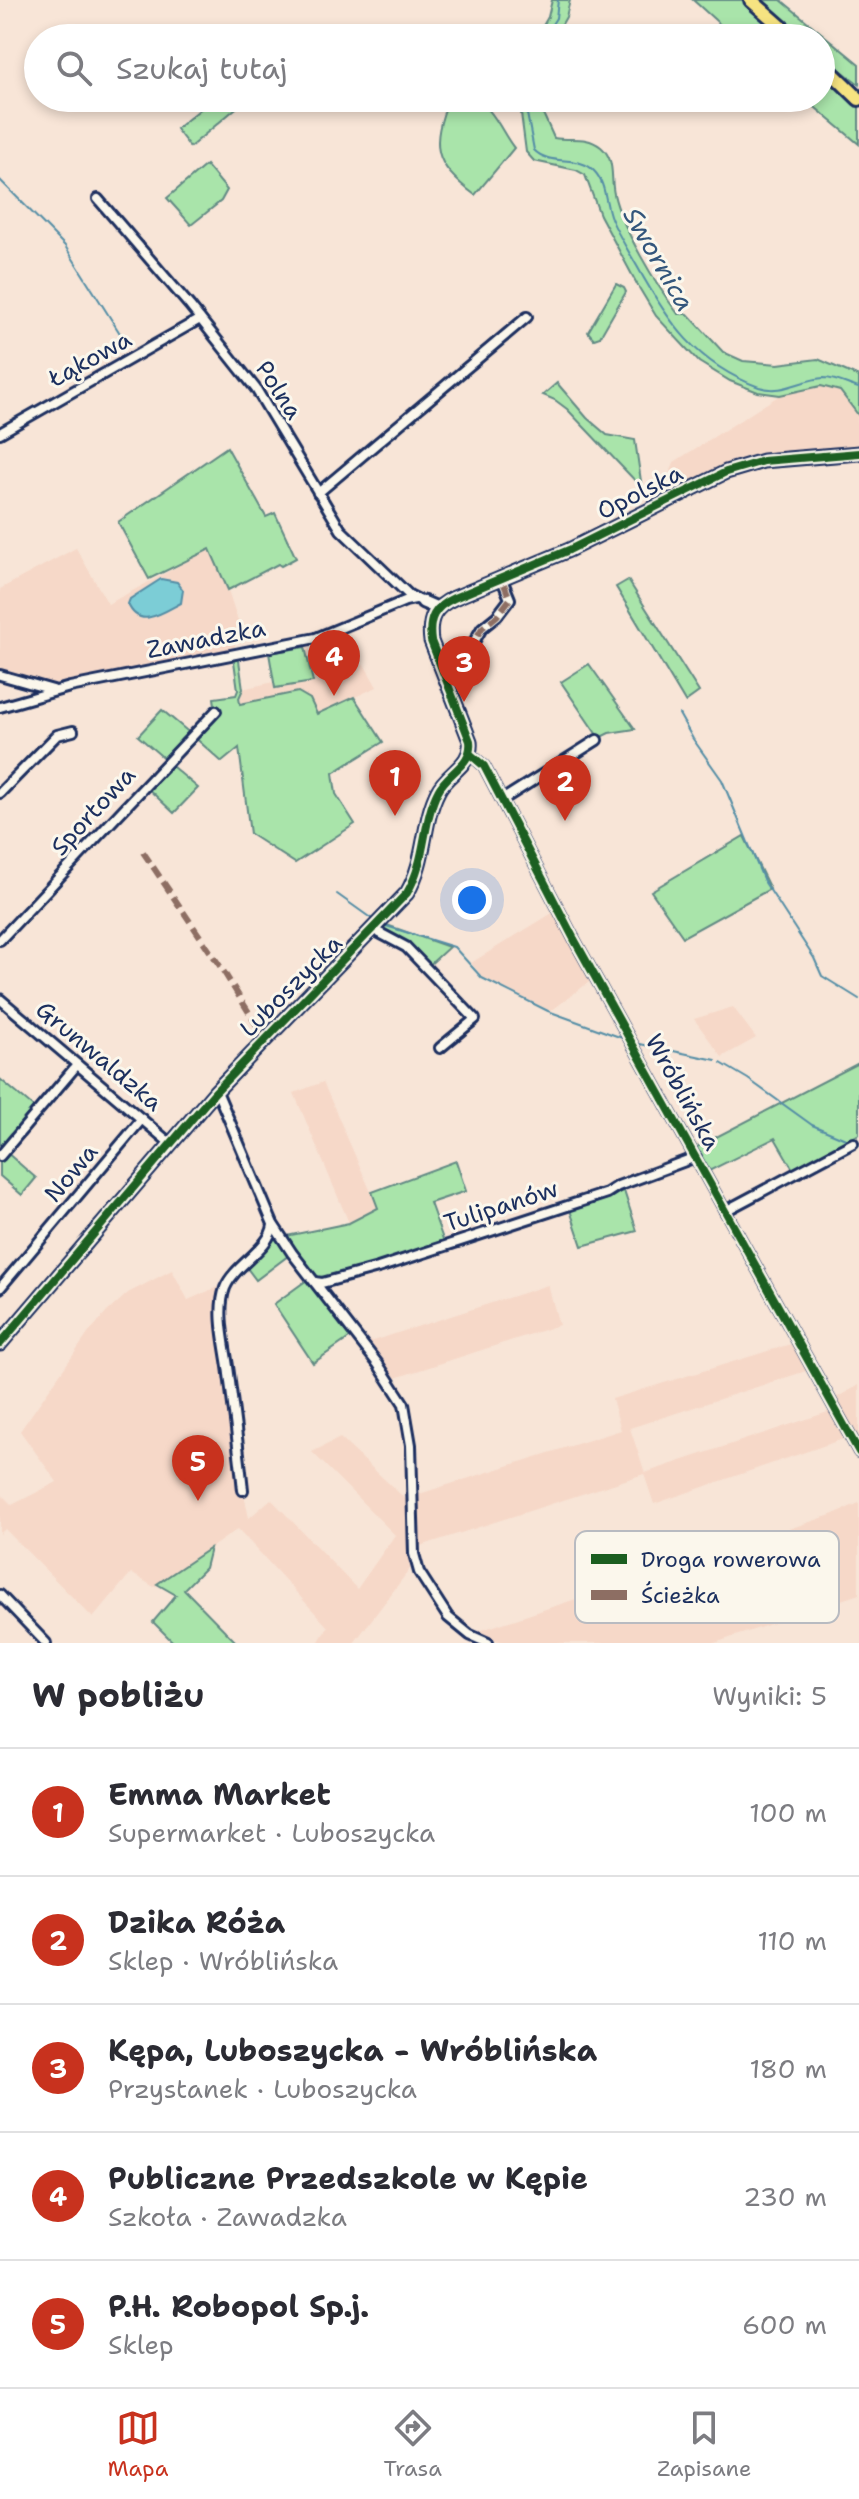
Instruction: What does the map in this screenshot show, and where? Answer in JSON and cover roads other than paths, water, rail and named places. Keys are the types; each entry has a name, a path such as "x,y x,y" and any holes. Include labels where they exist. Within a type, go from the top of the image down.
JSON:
{"main road":[{"path":"751,0 778,24"},
{"path":"835,73 859,91"},
{"path":"835,75 859,99"}],"street":[{"name":"Polna","path":"98,199 256,389 343,533 420,600"},
{"path":"318,493 527,317"},
{"name":"Łąkowa","path":"0,433 200,319"},
{"name":"Opolska","path":"437,608 448,600 569,550 707,481 740,468 782,459 859,453"},
{"path":"445,677 463,661 482,628 506,607 510,599 501,577"},
{"path":"420,600 437,608 431,616 430,634 470,741 470,754"},
{"name":"Zawadzka","path":"0,707 55,691 316,638 405,601 420,600"},
{"path":"0,675 55,691"},
{"name":"Sportowa","path":"0,940 216,711"},
{"path":"0,793 57,735 73,731"},
{"path":"502,800 597,740"},
{"name":"Wróblińska","path":"470,754 484,766 574,939 859,1452"},
{"name":"Luboszycka","path":"0,1344 215,1092 398,905 415,880 436,794 470,754"},
{"path":"374,930 406,947 475,1019 440,1048"},
{"name":"Grunwaldzka","path":"0,999 171,1144"},
{"path":"0,1156 77,1065"},
{"path":"215,1092 273,1224 378,1364 404,1404 411,1445 414,1554 419,1572 448,1617 470,1635 488,1643"},
{"name":"Nowa","path":"0,1288 142,1119"},
{"path":"725,1211 853,1143"},
{"name":"Tulipanów","path":"315,1282 322,1283 392,1263 607,1193 696,1157"},
{"path":"243,1490 223,1329 223,1301 232,1276 269,1237 273,1224"},
{"path":"0,1595 46,1643"}],"water":[{"path":"161,579 177,582 183,590 181,603 152,617 138,616 128,604 130,599"}],"waterway":[{"name":"Swornica","path":"552,24 558,0"},
{"name":"Swornica","path":"527,112 534,150 548,158 581,163 595,172 614,224 660,305 701,353 737,377 768,389 824,378 859,388"},
{"path":"0,180 65,246 121,335"},
{"path":"679,714 722,780 764,881 814,958 822,976 859,999"},
{"path":"337,894 372,919"},
{"path":"386,926 454,947 482,978 548,1011 625,1039"},
{"path":"640,1044 716,1060"},
{"path":"721,1063 812,1125 848,1140"}],"place":[{"name":"Publiczne Przedszkole w Kępie","path":"334,696"},
{"name":"Kępa, Luboszycka - Wróblińska","path":"464,702"},
{"name":"Emma Market","path":"395,816"},
{"name":"Dzika Róża","path":"565,821"},
{"name":"P.H. Robopol Sp.j.","path":"198,1501"}]}
